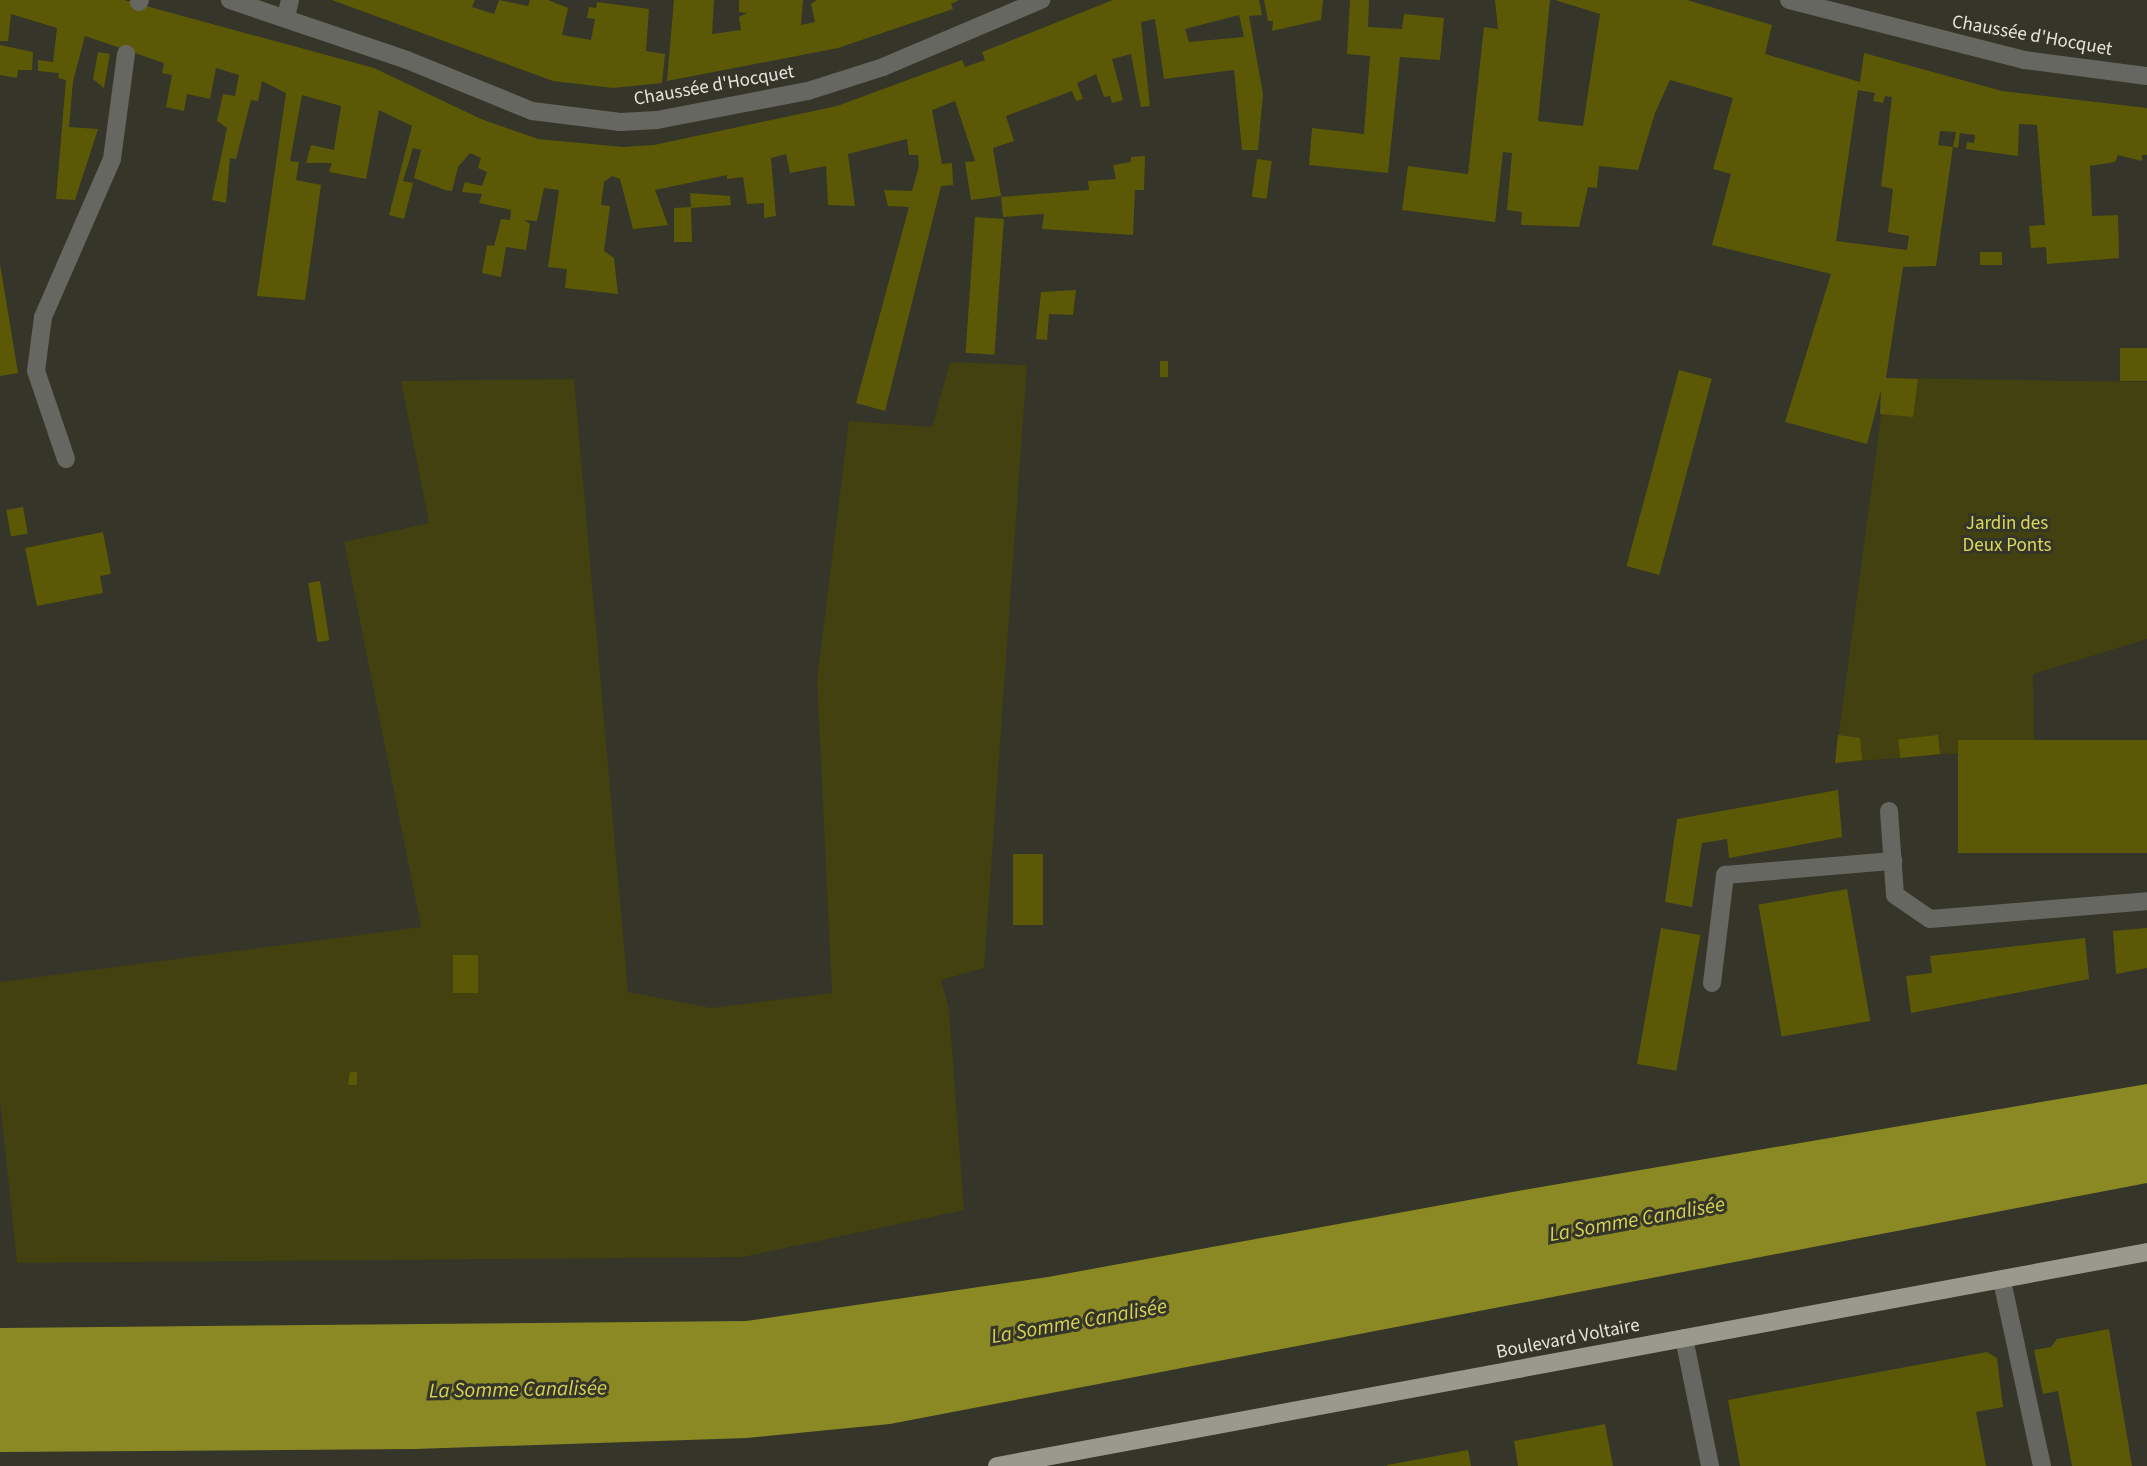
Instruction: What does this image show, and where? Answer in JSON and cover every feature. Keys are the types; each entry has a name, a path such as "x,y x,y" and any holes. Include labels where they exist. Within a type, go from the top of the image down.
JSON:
{"main road":[{"name":"Boulevard Voltaire","path":"997,1466 2147,1252"}],"street":[{"name":"Chaussée d'Hocquet","path":"230,0 288,9 532,111 620,122 657,120 808,91 883,67 1041,0"},
{"name":"Chaussée d'Hocquet","path":"1789,0 2011,58 2147,76"},
{"path":"66,459 36,371 43,317 112,159 126,54"},
{"path":"1889,811 1895,895 1930,919 2147,901"},
{"path":"1713,983 1725,875 1893,861"},
{"path":"2002,1281 2042,1466"},
{"path":"1684,1338 1710,1466"}],"green space":[{"path":"950,362 1027,365 984,968 941,980 949,1009 964,1210 743,1257 17,1263 0,1101 0,982 421,927 344,542 429,523 401,381 574,379 628,992 711,1008 832,993 817,680 849,421 932,427"},
{"name":"Jardin des Deux Ponts","path":"1886,378 2147,382 2147,639 2033,674 2034,747 1835,763"}],"water":[{"name":"La Somme Canalisée","path":"2147,1084 2147,1183 890,1424 747,1438 415,1449 0,1452 0,1328 746,1321 1048,1277 1529,1189"}],"building":[{"path":"0,0 124,0 374,68 481,119 538,139 623,147 654,145 837,106 962,60 965,67 985,60 982,52 1113,0 1259,0 1262,15 1249,16 1263,94 1258,150 1242,150 1234,70 1164,79 1155,19 1141,22 1150,106 1141,107 1131,54 1112,59 1123,100 1112,103 1110,96 1104,97 1096,74 1077,83 1083,99 1076,101 1072,91 1006,116 1014,141 993,148 1001,196 971,200 965,162 975,161 955,101 932,110 942,164 952,163 953,185 941,186 885,411 856,403 909,207 888,206 884,190 912,191 919,166 918,155 909,155 907,139 848,154 855,206 828,205 826,166 790,173 786,154 771,158 776,216 764,218 764,203 747,204 743,177 727,179 727,175 655,190 668,225 633,229 620,179 612,176 604,182 601,205 610,206 604,251 614,258 618,294 565,288 567,269 548,267 559,190 544,188 537,221 524,220 530,224 526,250 506,247 501,277 482,273 487,245 494,246 501,219 510,220 511,210 479,203 482,194 462,192 465,182 482,186 487,172 478,168 481,158 470,153 458,167 452,191 445,190 414,178 421,150 413,148 403,181 413,183 404,219 389,215 412,126 379,110 366,179 329,172 332,163 306,163 311,145 334,150 341,106 302,95 290,161 299,162 296,180 321,185 305,300 257,296 286,93 262,81 258,101 251,100 236,159 230,158 226,203 212,200 227,128 217,121 223,94 235,96 239,75 216,68 210,99 187,94 184,111 166,107 172,75 162,73 164,63 85,36 73,81 69,127 98,129 75,200 56,199 66,80 58,78 59,73 38,71 38,60 53,62 57,28 11,14 8,41 0,41","holes":["1239,15 1244,37 1189,42 1185,29"]},
{"path":"332,0 475,0 472,7 494,14 499,0 528,6 530,0 548,0 568,8 562,35 591,40 595,19 587,18 589,7 596,8 597,2 649,9 646,51 665,54 662,83 613,88 553,81"},
{"path":"674,0 714,0 712,34 741,30 739,17 747,13 739,12 739,0 803,0 801,25 815,22 811,4 817,0 959,0 951,4 953,9 838,48 667,81"},
{"path":"1264,0 1323,0 1321,20 1272,31 1273,21 1268,21"},
{"path":"1350,0 1369,0 1368,27 1402,29 1404,14 1444,18 1440,60 1400,57 1388,173 1309,165 1312,128 1364,134 1370,56 1347,54"},
{"path":"1495,0 1550,0 1538,121 1583,126 1600,14 1555,0 1687,0 1772,25 1765,54 1860,82 1864,53 2002,91 2147,108 2147,155 2142,155 2142,161 2118,155 2115,162 2090,166 2092,216 2118,215 2119,258 2047,264 2046,247 2031,248 2029,226 2045,225 2037,125 2019,124 2018,156 1966,149 1967,142 1974,143 1975,135 1960,133 1958,148 1953,147 1936,266 1903,267 1886,378 1918,379 1913,417 1880,414 1881,390 1867,444 1785,422 1831,274 1712,245 1731,174 1713,169 1733,98 1670,80 1655,113 1638,170 1599,166 1597,188 1588,187 1579,227 1521,225 1522,212 1507,210 1512,153 1503,152 1495,222 1402,210 1408,166 1468,174 1484,27 1498,29","holes":["1858,90 1875,93 1873,101 1883,103 1885,96 1892,97 1881,186 1893,189 1888,232 1909,236 1907,250 1836,241","1940,131 1956,132 1953,147 1938,145"]},
{"path":"0,45 33,52 32,70 18,70 17,78 0,75"},
{"path":"98,52 110,54 104,88 93,79"},
{"path":"1145,156 1144,190 1135,190 1133,235 1042,229 1044,214 1003,217 1001,197 1089,190 1088,181 1116,179 1113,165 1131,162 1131,157"},
{"path":"1257,159 1272,161 1267,199 1252,197"},
{"path":"690,193 730,196 731,205 691,208 692,242 674,242 674,208 691,207"},
{"path":"975,217 1004,219 994,355 966,353"},
{"path":"1980,252 2002,252 2002,265 1980,265"},
{"path":"0,264 18,373 0,376"},
{"path":"1076,290 1073,315 1049,314 1047,340 1036,339 1041,292"},
{"path":"2120,348 2147,348 2147,381 2120,381"},
{"path":"1160,361 1168,361 1168,377 1160,377"},
{"path":"1679,370 1712,379 1659,575 1626,566"},
{"path":"23,507 28,534 11,537 6,510"},
{"path":"103,532 111,574 100,576 103,593 37,606 25,548"},
{"path":"320,581 329,640 318,642 308,583"},
{"path":"1838,735 1860,738 1862,760 1835,763"},
{"path":"1938,735 1940,754 1900,758 1898,739"},
{"path":"1958,740 2147,740 2147,853 1958,853"},
{"path":"1838,790 1842,837 1729,858 1727,839 1702,843 1692,907 1665,902 1677,819"},
{"path":"1013,854 1043,854 1043,925 1013,925"},
{"path":"1847,889 1870,1021 1782,1037 1758,905"},
{"path":"1661,928 1700,935 1676,1071 1637,1064"},
{"path":"2147,928 2147,968 2116,974 2113,931"},
{"path":"2085,938 2089,979 1911,1013 1906,976 1932,973 1930,956"},
{"path":"453,955 478,955 478,993 453,993"},
{"path":"350,1072 357,1072 357,1085 348,1085"},
{"path":"2109,1329 2132,1466 2072,1466 2058,1391 2043,1394 2034,1350 2051,1347 2057,1339"},
{"path":"1987,1352 1997,1358 2003,1407 1976,1412 1986,1466 1740,1466 1728,1400"},
{"path":"1605,1424 1613,1466 1518,1466 1514,1441"},
{"path":"1468,1450 1471,1466 1387,1466 1387,1465"}]}
